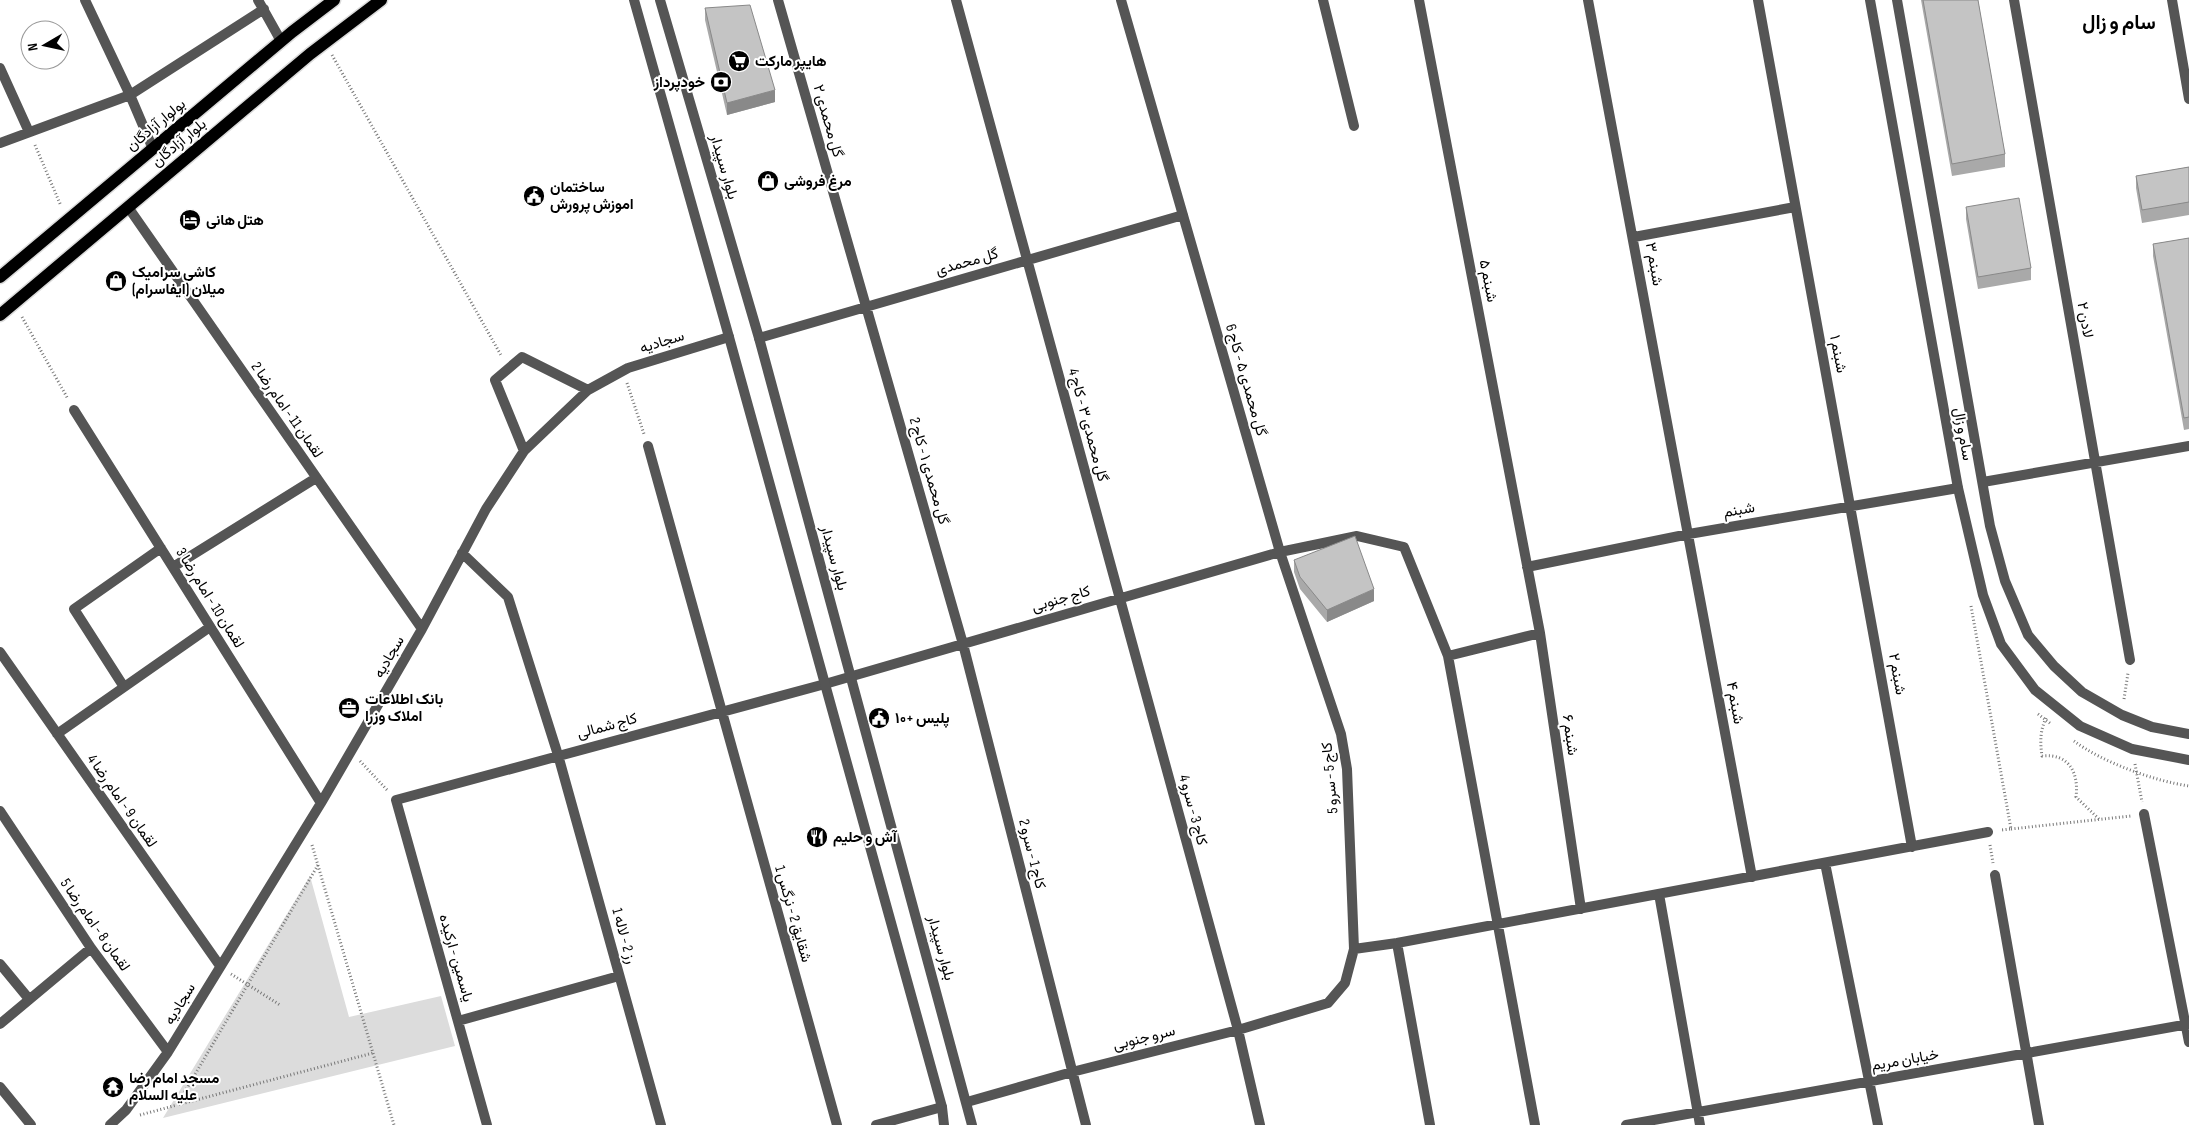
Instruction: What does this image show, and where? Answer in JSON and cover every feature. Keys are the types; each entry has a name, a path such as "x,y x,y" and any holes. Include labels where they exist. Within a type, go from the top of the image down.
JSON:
{"main road":[{"name":"بولوار آزادگان","path":"0,277 281,41 334,0"},
{"name":"بلوار آزادگان","path":"0,315 325,43 381,0"}],"street":[{"path":"85,0 153,149"},
{"path":"634,0 826,684 942,1107 944,1125"},
{"name":"بلوار سپیدار","path":"660,0 759,338 972,1125"},
{"name":"گل محمدی ۲","path":"778,0 866,307"},
{"name":"گل محمدی ۳ - کاج 4","path":"956,0 1120,598"},
{"name":"گل محمدی ۵ - کاج 6","path":"1121,0 1280,552"},
{"path":"1323,0 1354,126"},
{"name":"شبنم ۵","path":"1419,0 1527,567"},
{"name":"شبنم ۳","path":"1588,0 1689,534"},
{"name":"شبنم ۱","path":"1758,0 1851,506"},
{"name":"سام و زال","path":"1870,0 1958,488 1982,595 2001,644 2035,690 2080,726 2132,748 2189,760"},
{"name":"سام و زال","path":"1897,0 1990,526 2005,581 2028,635 2054,666 2082,692 2122,715 2152,727 2189,734"},
{"name":"لادن ۲","path":"2014,0 2130,660"},
{"path":"2172,0 2189,99"},
{"path":"0,143 130,95 261,5 281,41"},
{"path":"0,68 29,132"},
{"name":"لقمان 11 - امام رضا 2","path":"128,207 422,629"},
{"path":"1634,237 1795,207"},
{"name":"گل محمدی","path":"759,338 1183,215"},
{"name":"گل محمدی ۱ - کاج 2","path":"866,307 962,644"},
{"name":"سجادیه","path":"112,1124 126,1110 168,1052 307,826 422,629 486,509 524,451 588,390 623,370 729,337"},
{"path":"524,451 495,380 522,357 588,390"},
{"name":"لقمان 10 - امام رضا 3","path":"74,410 321,803"},
{"name":"شقایق 2 - نرگس 1","path":"648,446 837,1125"},
{"path":"1983,482 2189,446"},
{"path":"173,568 316,478"},
{"name":"شبنم","path":"1527,567 1689,534 1958,488"},
{"name":"شبنم ۲","path":"1851,506 1912,847"},
{"name":"شبنم ۴","path":"1689,534 1752,877"},
{"name":"کاج جنوبی","path":"826,684 1280,552 1357,536 1404,547 1448,656"},
{"path":"124,688 74,609 161,548"},
{"name":"کاج 5 - سرو 5","path":"1280,552 1341,734 1347,769 1354,950 1345,983 1328,1003"},
{"name":"رز 2 - لاله 1","path":"462,553 508,597 558,754 661,1125"},
{"name":"شبنم ۶","path":"1527,567 1540,633 1581,909"},
{"name":"کاج 3 - سرو 4","path":"1120,598 1238,1030 1260,1125"},
{"path":"58,734 210,627"},
{"path":"1535,1125 1448,656 1540,633"},
{"name":"کاج 1 - سرو 2","path":"962,644 1086,1125"},
{"name":"لقمان 9 - امام رضا 4","path":"0,652 220,966"},
{"name":"کاج شمالی","path":"396,800 558,754 826,684"},
{"name":"یاسمین - ارکیده","path":"396,800 487,1125"},
{"name":"لقمان 8 - امام رضا 5","path":"0,811 91,948 168,1052"},
{"path":"2144,814 2187,1024 2189,1042"},
{"path":"1354,950 1988,832"},
{"path":"1825,863 1878,1125"},
{"path":"1995,875 2040,1125"},
{"path":"1659,894 1700,1125"},
{"path":"1397,943 1430,1125"},
{"path":"0,1024 91,948"},
{"path":"0,964 29,999"},
{"path":"458,1021 619,976"},
{"name":"سرو جنوبی","path":"967,1102 1072,1072 1238,1030 1328,1003"},
{"name":"خیابان مریم","path":"1626,1125 2187,1024"},
{"path":"0,1087 31,1125"},
{"path":"876,1125 942,1107"}],"path":[{"path":"325,43 508,368"},
{"path":"29,132 68,220"},
{"path":"14,303 74,410"},
{"path":"623,370 648,446"},
{"path":"1971,597 1971,615 2010,829"},
{"path":"2122,715 2130,660"},
{"path":"2053,705 2042,728 2040,742 2042,756 2063,759 2072,769 2077,779 2076,797 2100,820"},
{"path":"1995,875 1988,832 2144,814 2132,748"},
{"path":"351,752 396,800"},
{"path":"307,826 394,1125"},
{"path":"178,1105 318,865"},
{"path":"220,966 280,1006"},
{"path":"112,1124 373,1053"}],"shaded area":[{"path":"310,876 349,1017 441,996 455,1046 163,1118"}],"building":[{"path":"1923,0 1978,0 2005,154 1952,164"},
{"name":"هایپر مارکت","path":"750,5 775,90 727,103 705,8"},
{"path":"2189,167 2189,202 2142,210 2136,176"},
{"path":"2019,198 2031,268 1978,277 1966,207"},
{"path":"2189,238 2189,417 2184,418 2153,244"},
{"path":"1355,536 1374,589 1327,610 1300,577 1294,560"}],"place":[{"name":"هایپر مارکت","path":"739,61"},
{"name":"خودپرداز","path":"721,82"},
{"name":"مرغ فروشی","path":"768,181"},
{"name":"ساختمان اموزش پرورش","path":"534,196"},
{"name":"هتل هانی","path":"190,220"},
{"name":"کاشی سرامیک میلان (ایفاسرام)","path":"116,281"},
{"name":"بانک اطلاعات املاک وزرا","path":"349,708"},
{"name":"پلیس +۱۰","path":"879,718"},
{"name":"آش و حلیم","path":"817,837"},
{"name":"مسجد امام رضا علیه السلام","path":"113,1087"}],"district":[{"name":"سام و زال","path":"2119,23"}]}
